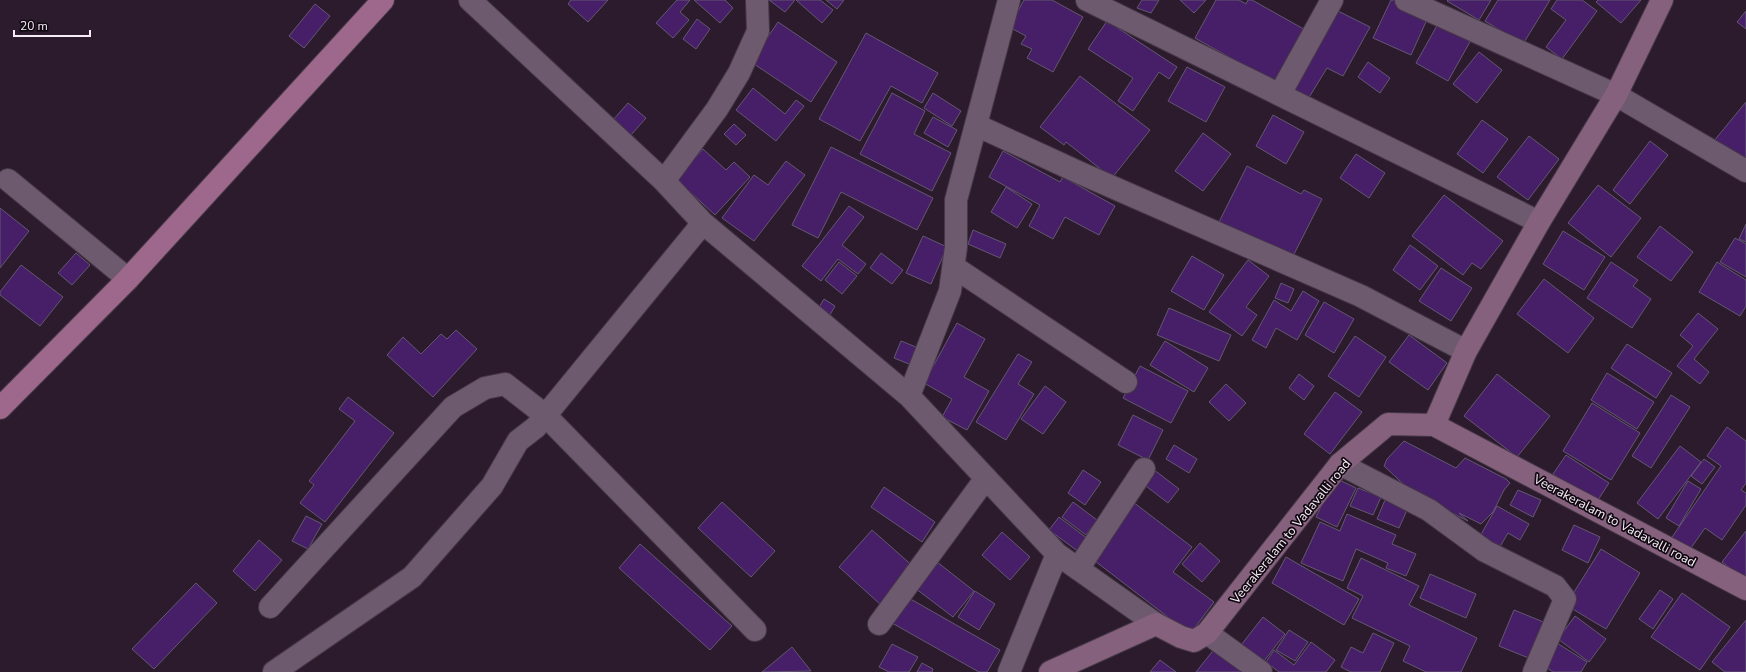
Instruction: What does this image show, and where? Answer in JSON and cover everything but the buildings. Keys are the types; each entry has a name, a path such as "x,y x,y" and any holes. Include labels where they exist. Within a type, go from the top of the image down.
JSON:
{"main road":[{"path":"0,408 128,279 383,0"}],"street":[{"path":"470,0 664,181 703,223 909,396 1057,554 1156,624 1181,637 1194,641 1208,633 1261,672"},
{"path":"664,181 717,109 739,73 758,31 757,0"},
{"path":"909,396 950,291 956,247 956,200 1009,0"},
{"path":"1087,0 1539,222"},
{"path":"1280,94 1332,0"},
{"path":"1406,0 1616,95 1746,170"},
{"path":"1434,425 1466,350 1539,222 1616,95 1662,0"},
{"path":"976,124 1078,172 1361,296 1466,350"},
{"path":"8,180 128,279"},
{"path":"274,672 412,577 492,486 518,440 536,427 703,223"},
{"path":"954,267 1126,382"},
{"path":"270,607 453,407 484,388 505,384 545,415 755,630"},
{"name":"Veerakeralam to Vadavalli road","path":"1208,633 1340,464 1388,424 1434,425 1746,589"},
{"path":"1340,464 1429,510 1485,551 1556,586 1565,599 1534,672"},
{"path":"1078,569 1144,469"},
{"path":"879,624 986,478"},
{"path":"1009,672 1057,554"},
{"path":"1050,672 1156,624"}]}
